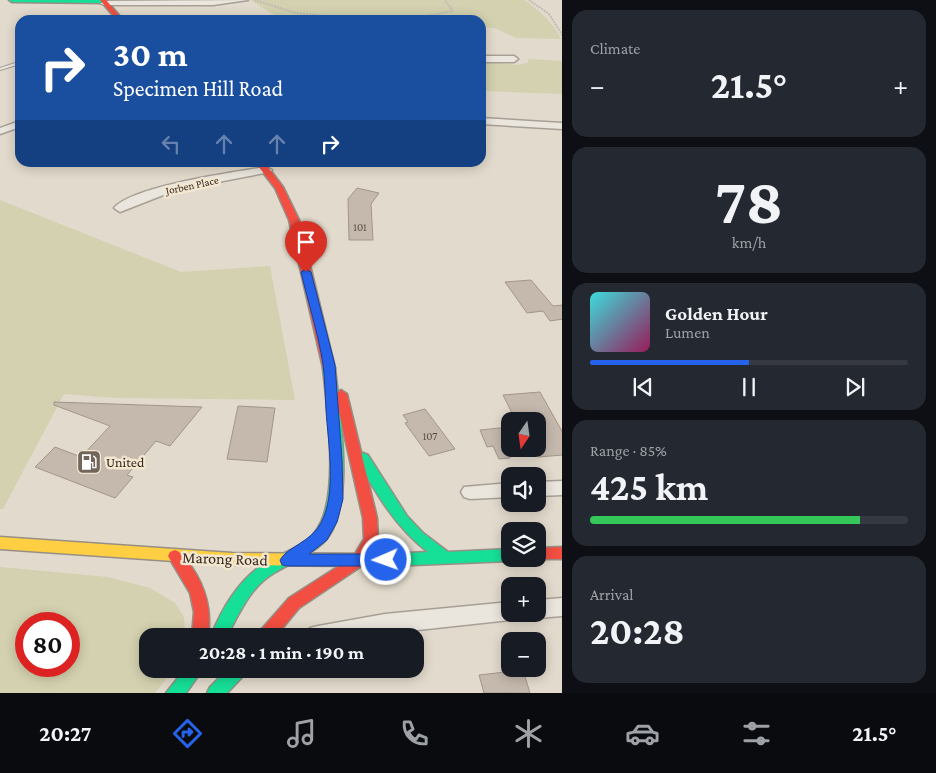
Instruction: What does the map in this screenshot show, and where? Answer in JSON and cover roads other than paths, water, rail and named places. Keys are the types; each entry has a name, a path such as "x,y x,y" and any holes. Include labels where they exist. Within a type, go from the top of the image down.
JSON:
{"main road":[{"path":"12,0 103,1 116,15"},
{"path":"224,628 250,583 258,576 311,545 322,536 335,505 337,484 329,365 294,220 279,187 264,167"},
{"path":"273,628 294,603 358,561 369,546 371,528 352,440 339,388 329,365"},
{"path":"352,440 402,520 418,537 446,558"},
{"name":"Marong Road","path":"0,543 175,556 287,560 358,561 501,555"},
{"path":"546,554 562,553"},
{"path":"175,556 196,585 203,603 202,628"},
{"path":"176,693 188,678"},
{"path":"216,693 230,678"}],"street":[{"path":"103,1 213,3 244,0"},
{"path":"486,59 514,59"},
{"path":"486,121 562,126"},
{"path":"0,131 15,126"},
{"name":"Jorben Place","path":"120,210 144,196 259,167"},
{"path":"546,489 562,488"},
{"path":"470,492 501,490"},
{"path":"546,609 562,608"},
{"path":"357,628 385,623 501,612"}],"lane":[{"path":"0,69 15,64"}],"place":[{"name":"United","path":"89,462"}]}
